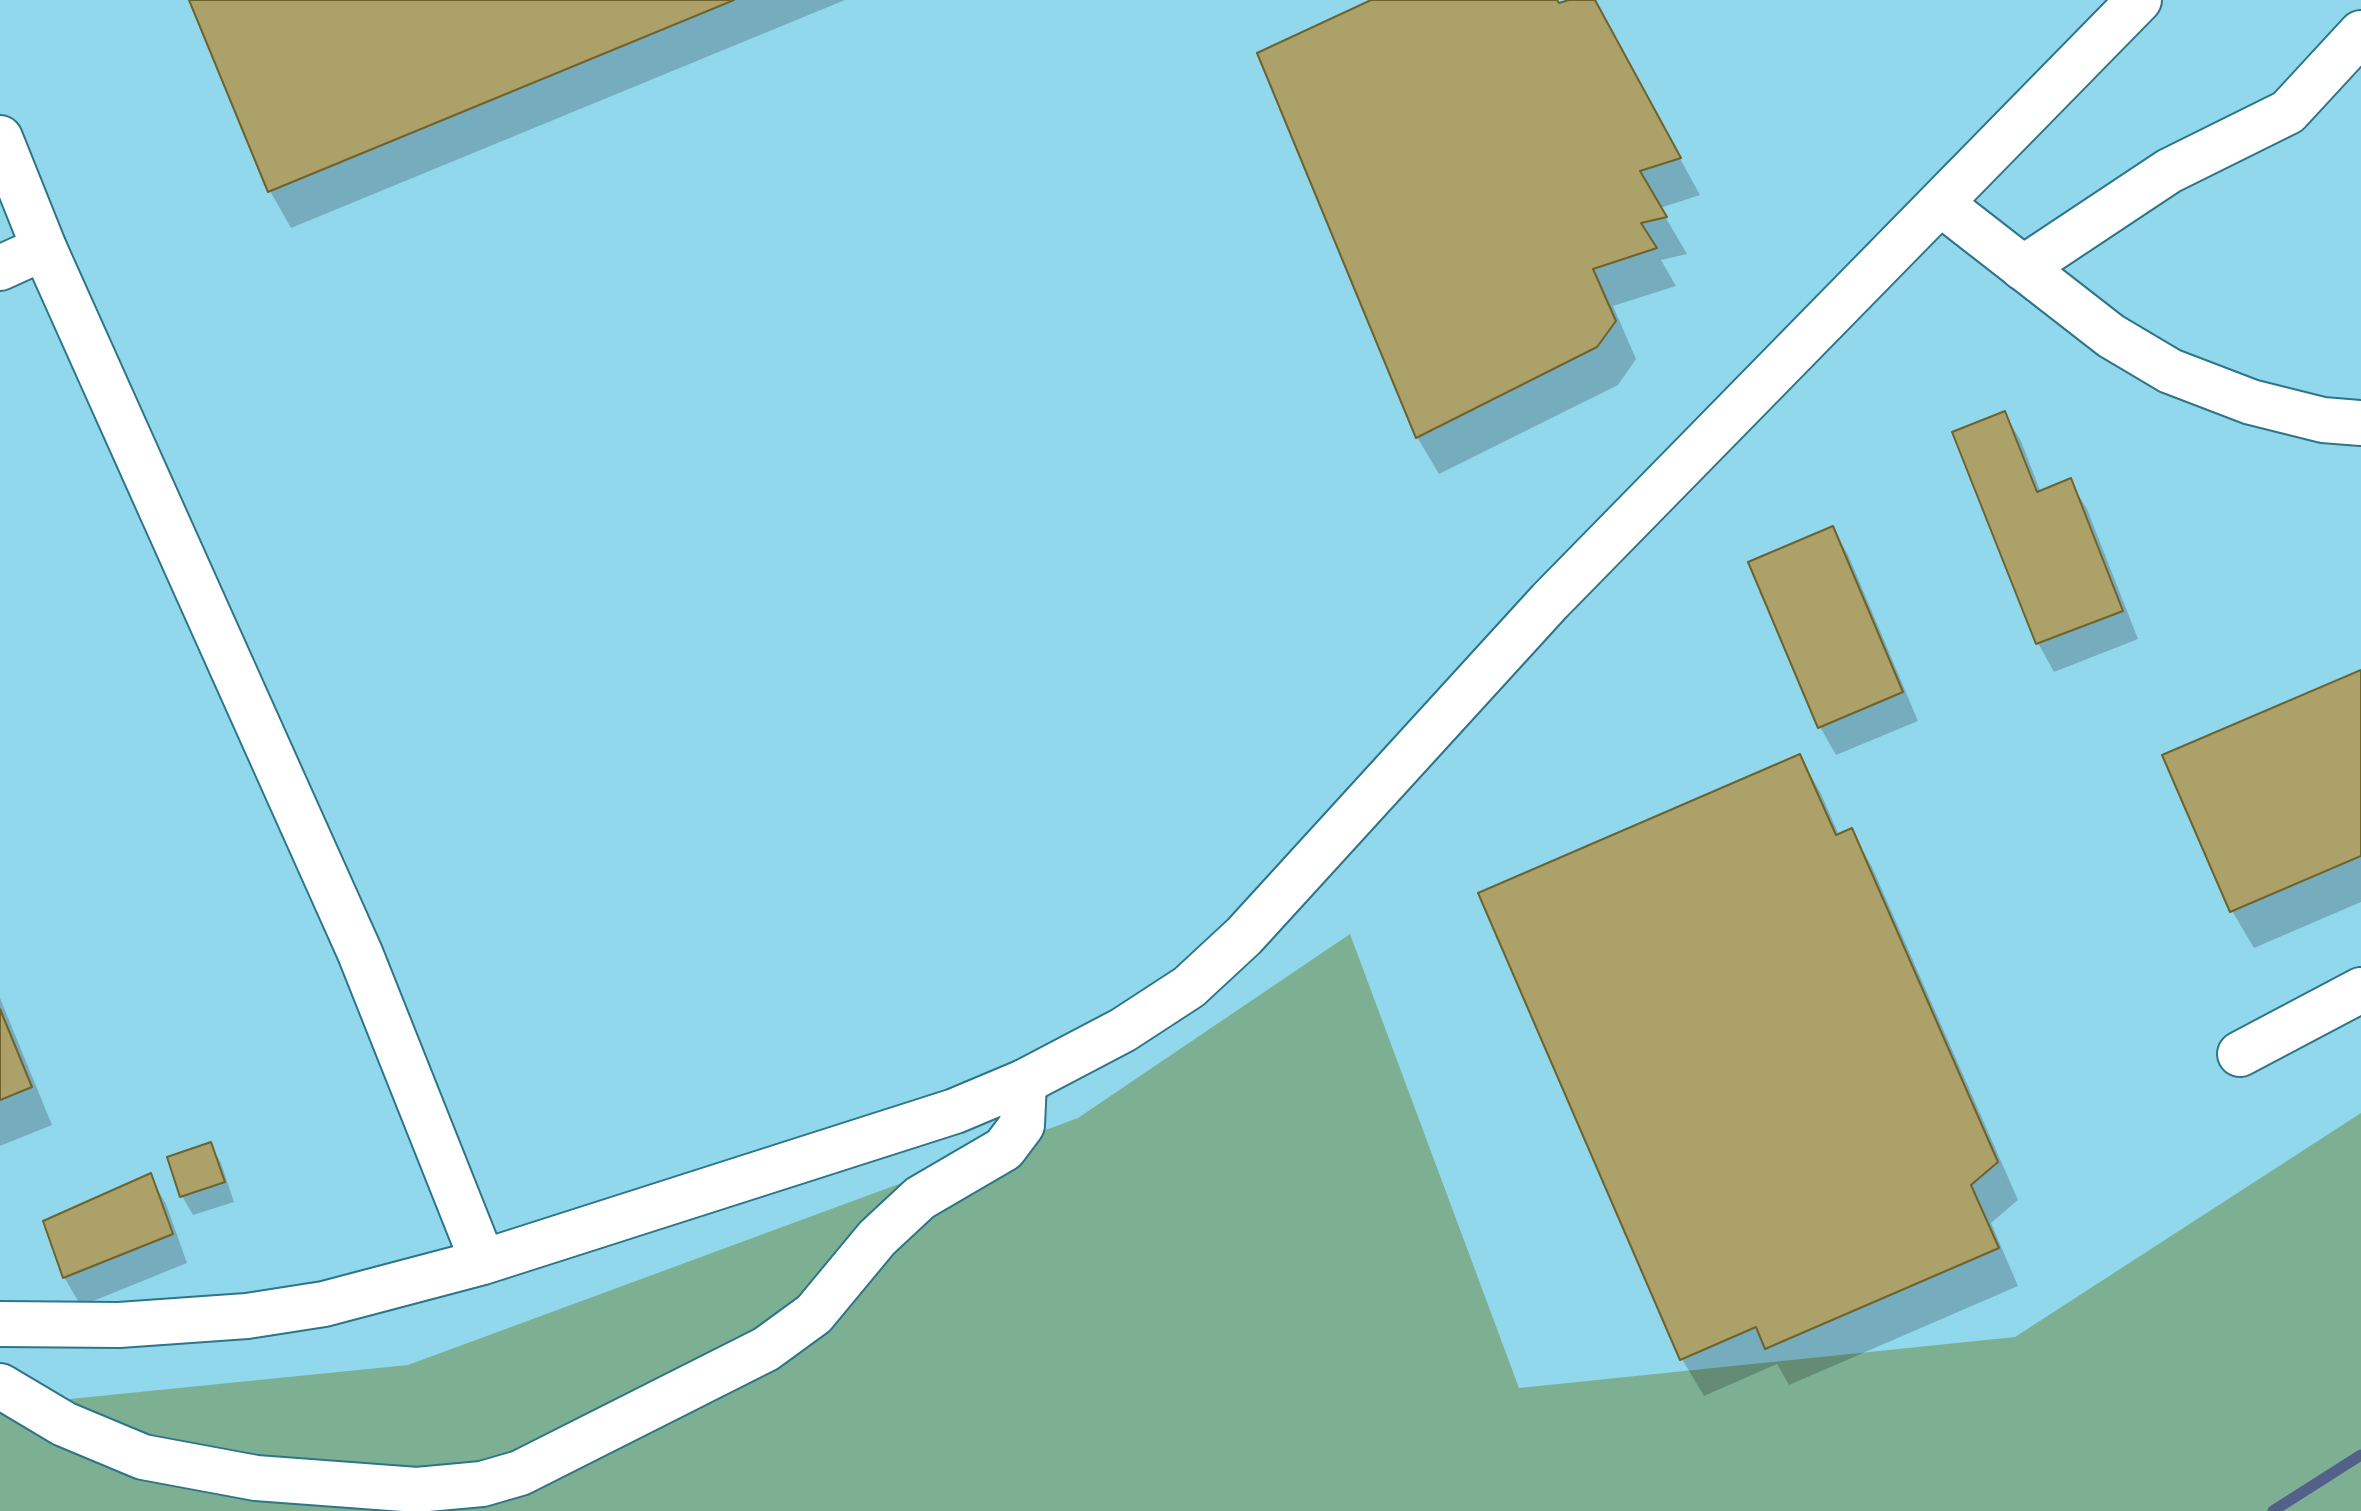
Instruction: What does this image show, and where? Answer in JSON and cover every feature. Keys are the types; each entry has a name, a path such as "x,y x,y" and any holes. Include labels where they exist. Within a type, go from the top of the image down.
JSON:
{"street":[{"path":"0,1324 119,1325 247,1316 324,1304 483,1262 941,1115 1024,1082 1123,1030 1189,987 1244,936 1550,601 2139,0"},
{"path":"2023,268 2169,171 2288,112 2361,33"},
{"path":"0,138 44,248 360,953 483,1262"},
{"path":"1940,203 2111,336 2170,371 2251,402 2323,420 2361,423"},
{"path":"0,268 44,248"},
{"path":"2240,1054 2361,990"},
{"path":"0,1386 64,1424 143,1457 256,1478 417,1490 482,1484 520,1473 766,1349 814,1314 877,1238 920,1198 1004,1149 1022,1125 1024,1082"}],"green space":[{"path":"1350,934 1519,1388 2015,1337 2361,1113 2361,1511 0,1511 0,1406 408,1365 1078,1118"}],"building":[{"path":"189,0 734,0 268,192"},
{"path":"1371,0 1557,0 1559,3 1595,0 1681,158 1640,171 1667,217 1641,223 1657,248 1593,269 1616,321 1597,347 1416,438 1257,53"},
{"path":"2005,411 2037,492 2071,478 2123,611 2036,644 1952,432"},
{"path":"1833,526 1903,692 1818,728 1748,562"},
{"path":"2361,670 2361,856 2230,912 2162,755"},
{"path":"1800,754 1836,835 1852,828 1998,1162 1971,1185 1999,1248 1765,1349 1756,1327 1680,1360 1478,893"},
{"path":"0,1009 32,1087 0,1100"},
{"path":"211,1142 225,1182 180,1197 167,1157"},
{"path":"151,1173 173,1234 63,1278 43,1221"}],"waterway":[{"path":"2273,1511 2361,1455"}]}
